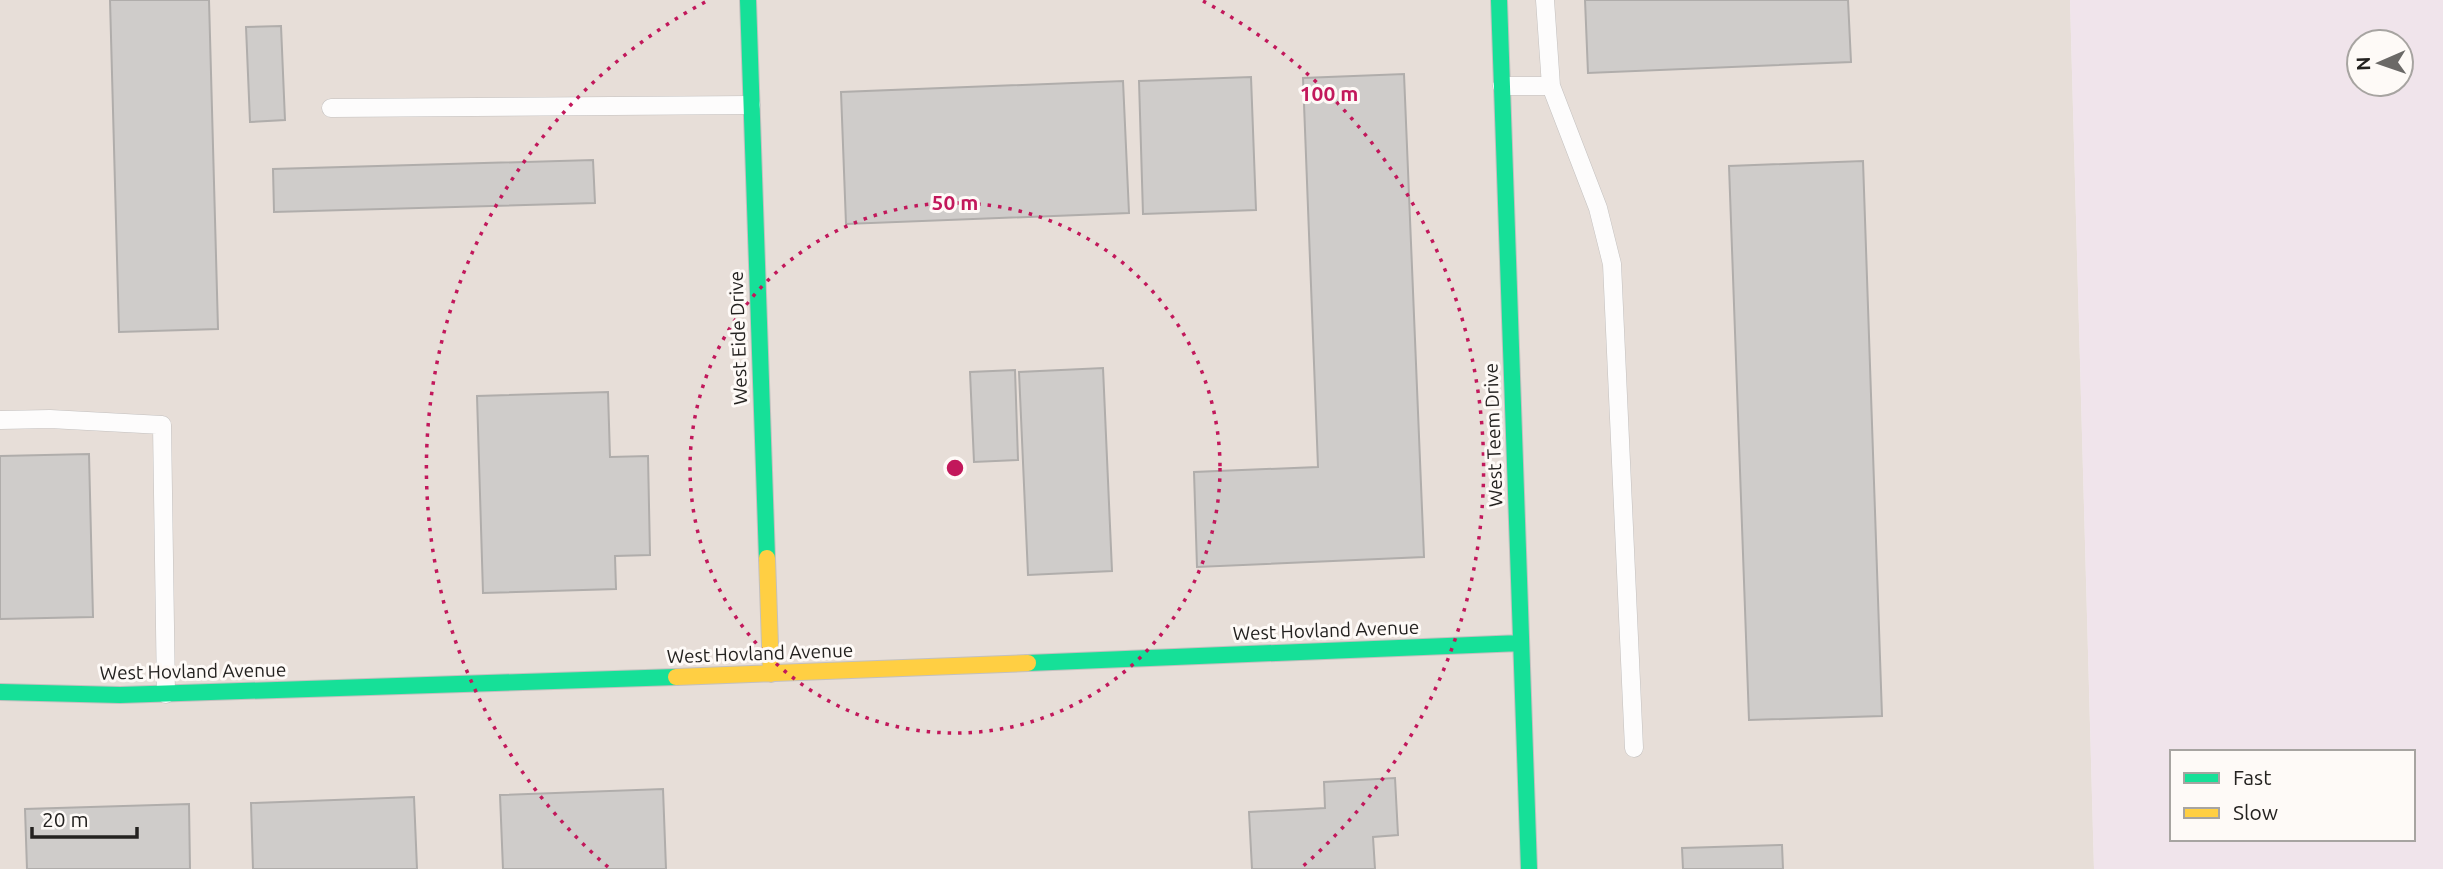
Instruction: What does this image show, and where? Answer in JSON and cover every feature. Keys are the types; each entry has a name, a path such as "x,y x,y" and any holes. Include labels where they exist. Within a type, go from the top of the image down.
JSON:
{"street":[{"name":"West Eide Drive","path":"748,0 771,674"},
{"name":"West Teem Drive","path":"1499,0 1529,869"},
{"name":"West Hovland Avenue","path":"0,692 166,694 771,674 1521,643"}],"lane":[{"path":"1545,0 1551,86 1598,208 1612,264 1634,748"},
{"path":"1502,86 1551,86"},
{"path":"331,108 751,105"},
{"path":"0,420 50,419 162,425 166,694"}],"shaded area":[{"path":"0,0 2070,0 2094,869 0,869"},
{"path":"2070,0 2443,0 2443,869 2094,869"}],"building":[{"path":"110,0 209,0 218,329 119,332"},
{"path":"1585,0 1848,0 1851,62 1588,73"},
{"path":"281,26 285,120 250,122 246,27"},
{"path":"1404,74 1424,557 1197,567 1194,472 1318,467 1303,78"},
{"path":"1251,77 1256,210 1143,214 1139,81"},
{"path":"1123,81 1129,213 846,224 841,92"},
{"path":"593,160 595,203 274,212 273,169"},
{"path":"1863,161 1882,716 1749,720 1729,166"},
{"path":"1103,368 1112,571 1028,575 1019,372"},
{"path":"1015,370 1018,460 974,462 970,372"},
{"path":"608,392 610,457 648,456 650,555 615,556 616,589 483,593 477,396"},
{"path":"89,454 93,617 0,619 0,456"},
{"path":"1395,778 1398,835 1373,837 1375,869 1252,869 1249,812 1325,808 1324,782"},
{"path":"663,789 666,869 503,869 500,795"},
{"path":"414,797 417,869 253,869 251,803"},
{"path":"189,804 190,869 27,869 25,809"},
{"path":"1782,845 1783,869 1683,869 1682,848"}],"traffic: fast":[{"path":"748,0 767,558"},
{"path":"1499,0 1529,869"},
{"path":"1028,663 1521,643"},
{"path":"0,692 120,695 676,677"}],"traffic: slow":[{"path":"767,558 771,674"},
{"path":"676,677 1028,663"}]}
